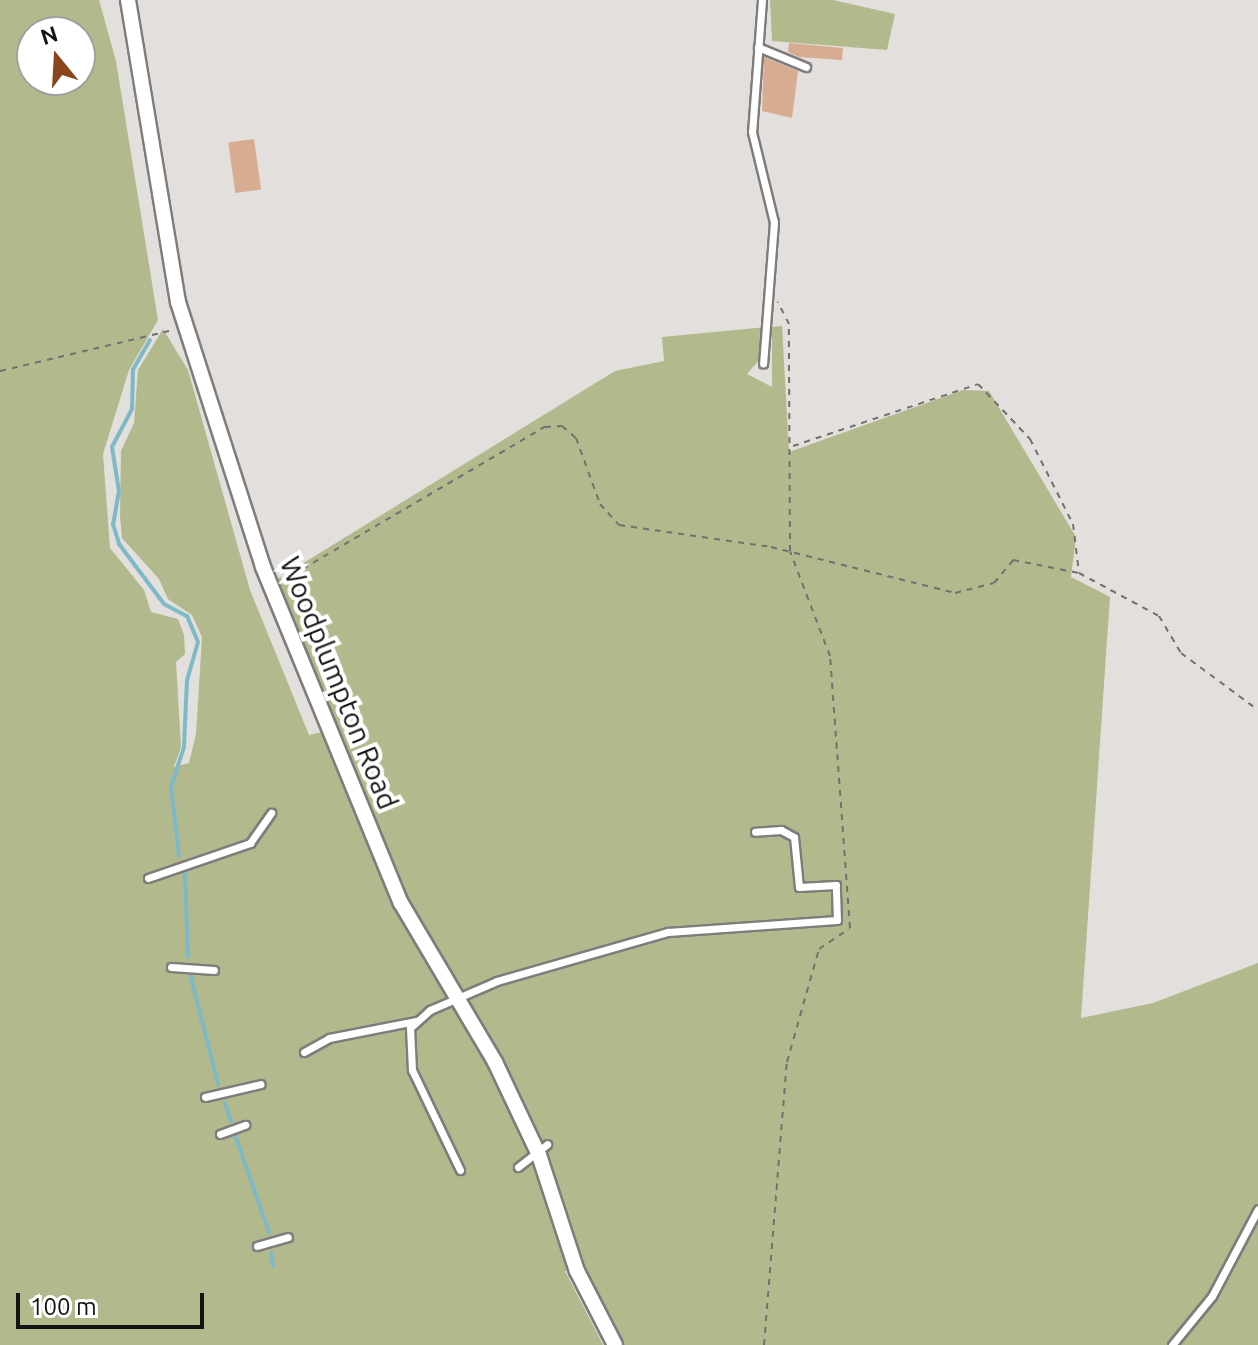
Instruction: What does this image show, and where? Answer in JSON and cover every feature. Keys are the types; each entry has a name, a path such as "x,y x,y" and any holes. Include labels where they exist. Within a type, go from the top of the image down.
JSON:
{"street":[{"name":"Woodplumpton Road","path":"128,0 184,327 271,588 401,903 542,1148 577,1271 615,1345"}],"lane":[{"path":"762,0 752,132 774,222 763,364"},
{"path":"758,47 806,67"},
{"path":"148,878 250,843 271,813"},
{"path":"304,1052 329,1038 416,1021 458,999 668,932 837,920 836,885 799,887 794,837 781,830 755,832"},
{"path":"171,967 214,970"},
{"path":"416,1021 407,1043 412,1070 460,1170"},
{"path":"205,1097 261,1084"},
{"path":"220,1134 245,1125"},
{"path":"518,1167 542,1148"},
{"path":"1172,1345 1212,1296 1258,1209"},
{"path":"257,1246 288,1237"}],"path":[{"path":"764,1345 787,1062 819,949 850,928 830,656 790,551 789,324 771,287"},
{"path":"0,371 184,327"},
{"path":"791,446 978,384 1030,439 1073,524 1079,573"},
{"path":"271,588 545,427 562,426 576,438 600,504 619,525 790,551 955,593 994,583 1013,560 1079,573 1159,616 1181,653 1258,710"}],"green space":[{"path":"0,0 99,0 116,61 158,320 129,370 103,454 110,548 144,590 151,612 178,619 184,635 185,654 176,662 181,747 174,767 189,763 196,734 202,637 192,615 168,599 159,579 122,538 120,516 121,451 134,423 138,370 163,329 188,370 250,590 309,735 335,729 276,580 615,371 664,361 662,337 766,327 761,358 747,374 772,387 772,327 782,326 789,452 963,390 989,391 1076,537 1071,577 1110,597 1081,1018 1153,1003 1258,963 1258,1345 623,1345 584,1270 565,1271 603,1345 0,1345"},
{"path":"770,0 833,0 895,14 887,50 772,41"}],"building":[{"path":"789,43 843,48 842,60 799,57 788,52"},
{"path":"764,57 798,71 792,118 762,111"},
{"path":"254,139 261,190 235,193 228,143"}],"waterway":[{"path":"150,340 133,369 132,409 112,447 119,491 113,524 119,544 164,604 187,616 198,642 187,680 184,747 171,787 179,856"},
{"path":"185,873 188,957"},
{"path":"190,974 218,1084"},
{"path":"225,1103 231,1121"},
{"path":"235,1135 269,1232"},
{"path":"271,1253 273,1266"}]}
